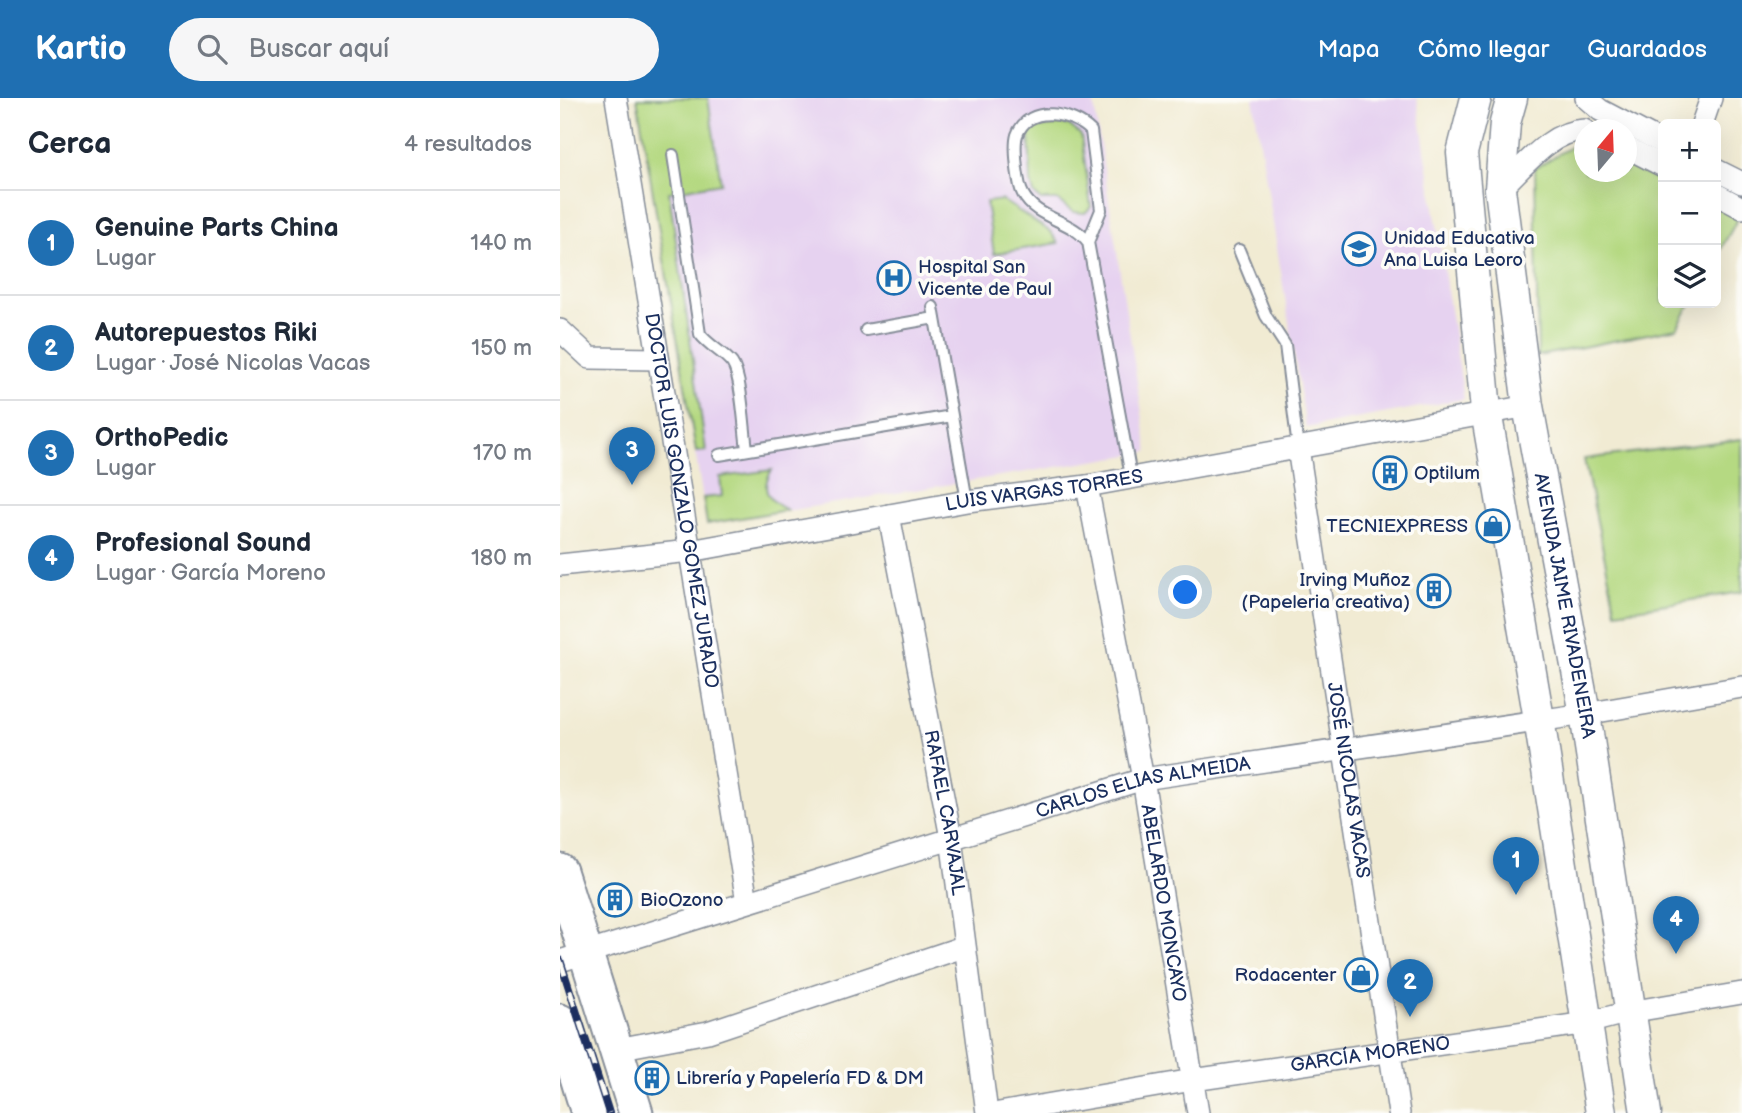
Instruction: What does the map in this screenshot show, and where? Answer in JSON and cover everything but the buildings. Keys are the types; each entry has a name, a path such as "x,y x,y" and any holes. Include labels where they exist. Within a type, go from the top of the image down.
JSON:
{"main road":[{"path":"1476,98 1462,153 1486,411 1539,719 1601,1113"},
{"name":"AVENIDA JAIME RIVADENEIRA","path":"1512,98 1504,123 1500,189 1528,406 1585,714 1646,1113"},
{"path":"560,871 573,957 617,1049 636,1113"},
{"path":"560,1021 587,1113"}],"street":[{"name":"DOCTOR LUIS GONZALO GOMEZ JURADO","path":"616,98 747,902"},
{"path":"1586,98 1600,110 1658,140"},
{"path":"1704,119 1711,98"},
{"path":"1500,189 1548,144 1574,130"},
{"path":"1637,153 1658,163"},
{"path":"1721,172 1742,183"},
{"path":"1721,197 1742,208"},
{"path":"560,330 590,358 657,359"},
{"name":"LUIS VARGAS TORRES","path":"560,565 690,551 967,501 1087,486 1486,411 1528,406"},
{"name":"JOSÉ NICOLAS VACAS","path":"1298,448 1399,1113"},
{"name":"ABELARDO MONCAYO","path":"1087,486 1143,779 1198,1113"},
{"name":"RAFAEL CARVAJAL","path":"889,515 951,838 963,947 987,1113"},
{"name":"CARLOS ELIAS ALMEIDA","path":"573,957 1143,779 1585,714 1742,687"},
{"path":"617,1049 708,1031 963,947"},
{"name":"GARCÍA MORENO","path":"999,1113 1193,1080 1587,1023 1629,1012 1742,993"}],"lane":[{"path":"1088,242 1101,210 1091,131 1083,123 1061,113 1025,123 1017,137 1021,192 1030,204 1081,233 1088,242 1131,477"},
{"path":"673,155 700,334 709,346 725,355 734,366 747,449"},
{"path":"1239,250 1266,316 1285,345 1298,448"},
{"path":"866,330 934,313 967,501"},
{"path":"719,454 952,416"}],"shaded area":[{"name":"Hospital San Vicente de Paul","path":"637,98 1093,98 1148,452 707,524"},
{"name":"Unidad Educativa Ana Luisa Leoro","path":"1253,98 1417,98 1464,399 1306,428"}],"green space":[{"path":"637,98 708,98 721,183 669,192 706,451 696,452"},
{"path":"1069,125 1081,135 1091,207 1085,213 1073,212 1057,200 1041,200 1034,194 1031,183 1029,134 1034,128"},
{"path":"1574,145 1574,182 1637,182 1637,160 1658,172 1658,308 1688,308 1677,328 1538,356 1535,168"},
{"path":"1002,200 1051,232 1058,243 994,254 986,202"},
{"path":"1721,208 1738,218 1721,249"},
{"path":"1742,439 1742,592 1616,612 1584,459"},
{"path":"772,470 766,489 775,503 787,510 707,524 703,498 722,496 720,477"}],"railway":[{"path":"560,960 609,1113"}],"place":[{"name":"Unidad Educativa Ana Luisa Leoro","path":"1359,249"},
{"name":"Hospital San Vicente de Paul","path":"894,278"},
{"name":"Optilum","path":"1390,473"},
{"name":"OrthoPedic","path":"632,485"},
{"name":"TECNIEXPRESS","path":"1493,526"},
{"name":"Irving Muñoz (Papeleria creativa)","path":"1434,591"},
{"name":"Genuine Parts China","path":"1516,895"},
{"name":"BioOzono","path":"615,900"},
{"name":"Profesional Sound","path":"1676,954"},
{"name":"Rodacenter","path":"1361,975"},
{"name":"Autorepuestos Riki","path":"1410,1017"},
{"name":"Librería y Papelería FD & DM","path":"652,1078"}]}
